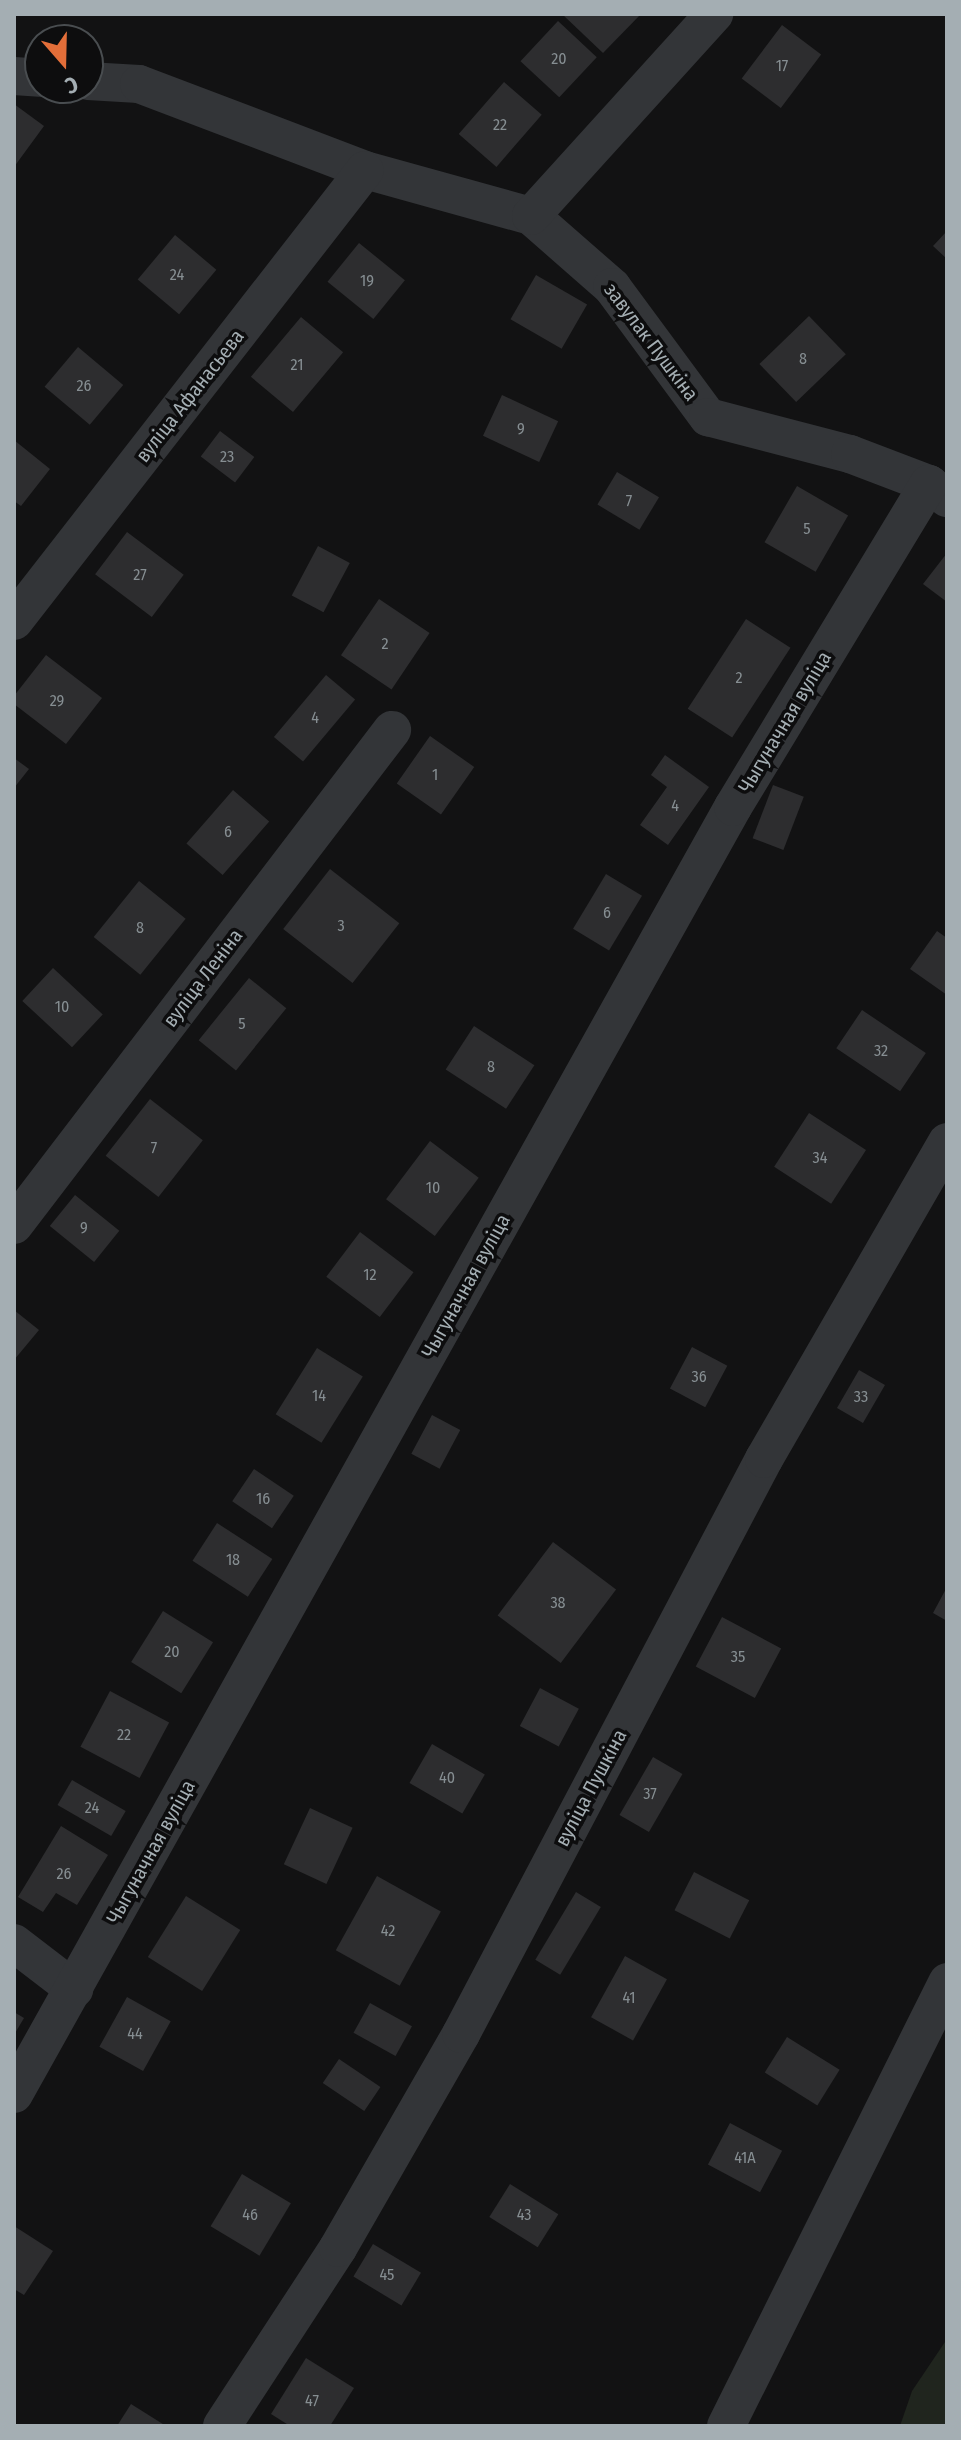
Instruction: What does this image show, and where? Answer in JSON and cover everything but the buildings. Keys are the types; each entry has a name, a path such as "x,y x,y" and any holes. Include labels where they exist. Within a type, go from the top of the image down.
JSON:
{"street":[{"path":"531,216 714,14"},
{"name":"завулак Пушкіна","path":"104,82 139,84 365,170 531,216 612,287 708,417 850,454 938,491"},
{"name":"вуліца Афанасьева","path":"14,621 365,170"},
{"name":"Чыгуначная вуліца","path":"14,2094 733,807 938,491"},
{"name":"вуліца Леніна","path":"14,1225 392,730"},
{"name":"вуліца Пушкіна","path":"222,2426 338,2248 461,2034 764,1459 947,1142"},
{"path":"14,1943 74,1989"},
{"path":"726,2426 947,1982"}],"shaded area":[{"path":"947,2339 947,2426 900,2426 912,2391"}]}
